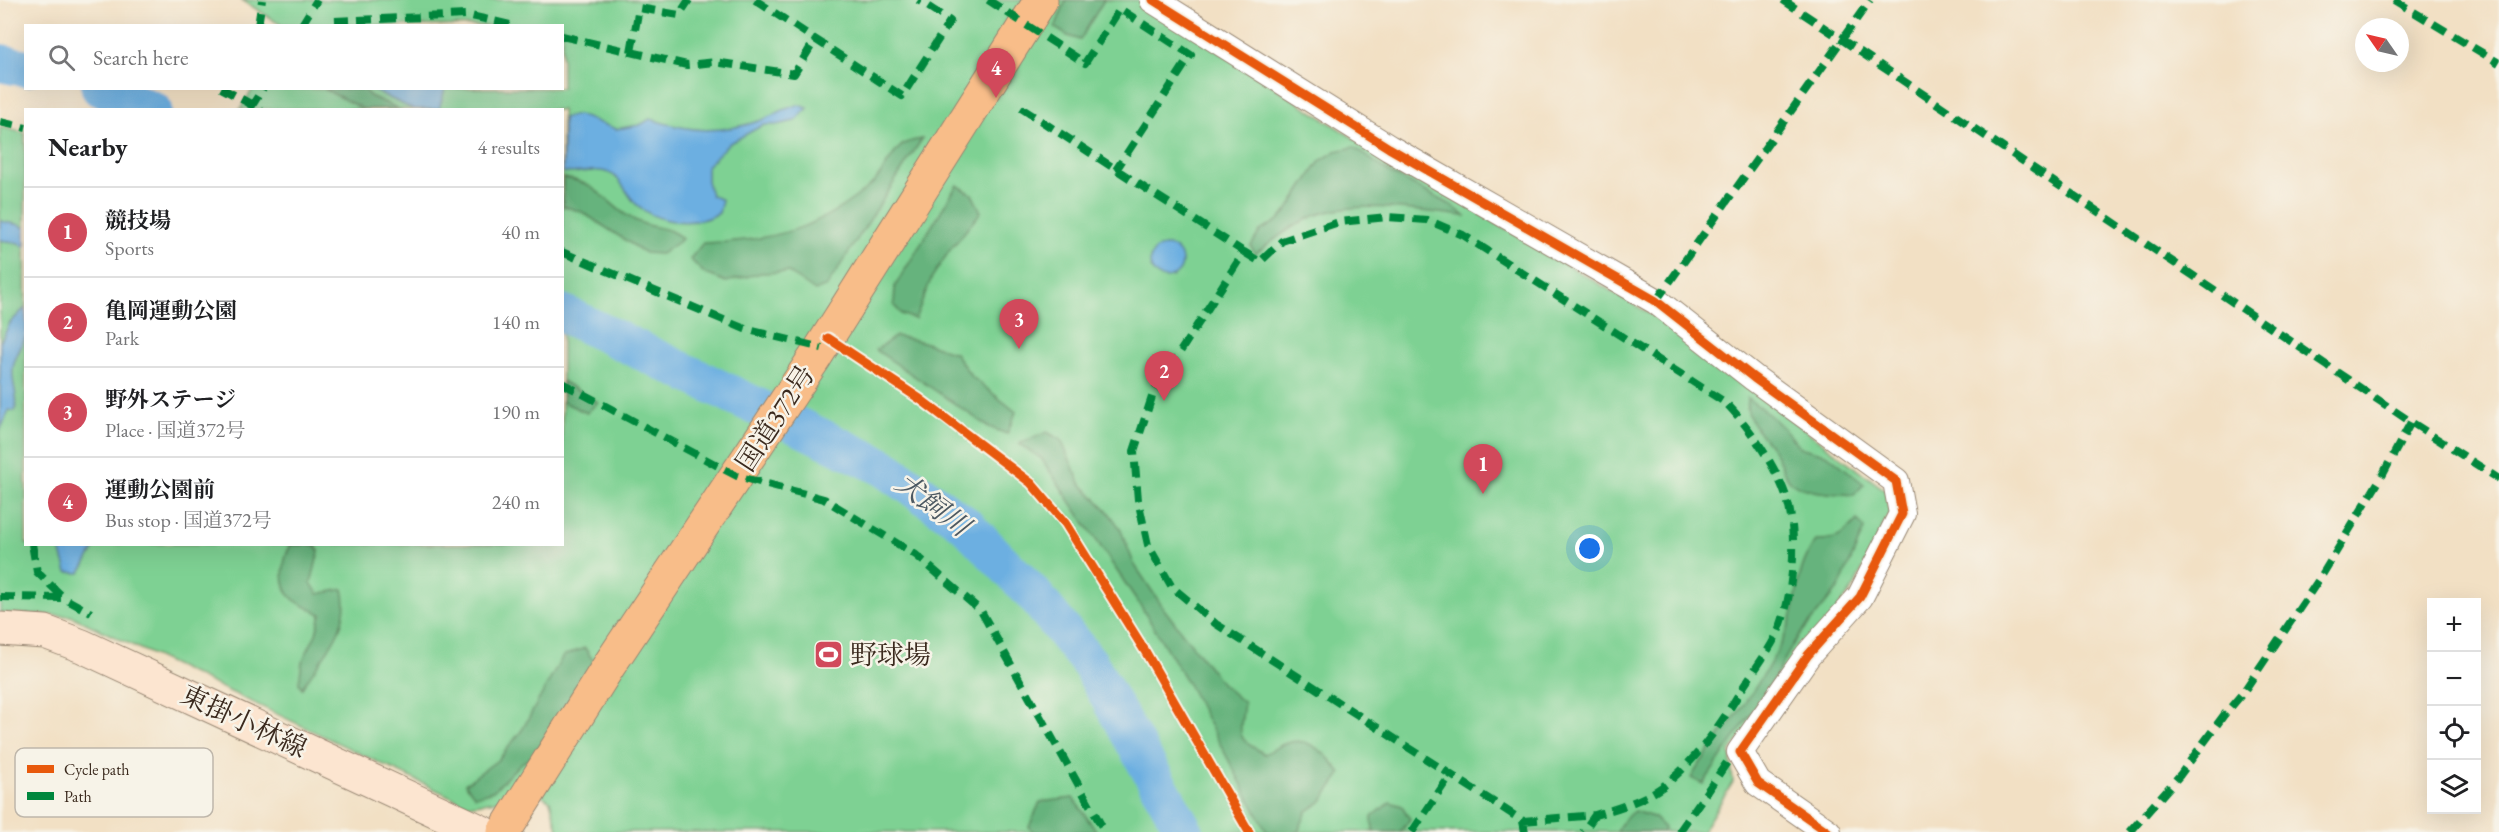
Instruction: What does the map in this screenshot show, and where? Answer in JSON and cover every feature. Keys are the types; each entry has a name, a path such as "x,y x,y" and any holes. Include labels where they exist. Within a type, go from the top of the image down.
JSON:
{"highway":[{"name":"国道372号","path":"504,832 610,664 816,356 1041,0"}],"main road":[{"name":"東掛小林線","path":"0,628 45,632 82,646 482,832"}],"street":[{"path":"1153,0 1389,148 1656,301 1754,378 1896,481 1902,514 1860,597 1808,655 1740,752 1758,783 1828,832"}],"green space":[{"path":"242,0 1141,0 1364,145 1652,315 1885,490 1890,511 1854,587 1730,752 1733,782 1702,832 559,832 550,801 522,782 510,799 468,805 71,616 0,613 0,127 24,133 24,546 564,546 564,108 241,108 252,90 564,90 564,24 279,24"},
{"path":"1066,0 1104,0 1080,40 1055,28"},
{"path":"326,90 364,90 370,96 397,108 361,108"},
{"path":"922,139 827,286 815,291 788,272 761,273 726,282 704,273 690,259 703,243 773,236 794,230 834,212 873,183 900,147 908,142"},
{"path":"1354,147 1392,174 1451,205 1465,216 1381,207 1339,209 1301,222 1255,254 1251,246 1260,231 1277,221 1287,211 1320,161 1336,151"},
{"path":"564,178 587,185 633,219 669,230 682,239 661,254 645,253 582,212 564,206"},
{"path":"957,185 972,194 981,212 950,250 932,277 915,319 901,314 894,305 895,286"},
{"path":"896,336 920,341 955,353 971,376 1016,412 1007,434 989,427 876,350"},
{"path":"564,382 598,402 587,413 564,402"},
{"path":"1747,398 1776,420 1799,447 1828,455 1864,484 1854,495 1813,491 1791,482 1776,454 1752,422 1747,407"},
{"path":"1047,432 1061,440 1080,483 1107,510 1120,528 1134,564 1164,609 1222,684 1244,703 1241,735 1244,740 1265,754 1287,743 1303,742 1318,749 1341,774 1321,802 1307,811 1298,832 1267,832 1188,684 1142,608 1041,458 1019,444"},
{"path":"1857,520 1864,529 1840,586 1795,641 1770,686 1703,784 1691,778 1750,696 1780,645 1790,623 1800,576 1808,553 1816,541 1839,536"},
{"path":"291,546 316,546 319,551 311,583 318,594 343,589 345,603 343,617 333,642 302,688 299,683 302,662 316,634 321,614 298,603 288,593 283,579 286,557"},
{"path":"585,648 594,662 534,756 521,763 493,791 475,796 465,784 499,759 522,730 563,656"},
{"path":"1073,798 1097,832 1034,832 1029,827 1040,802"},
{"path":"1390,802 1402,806 1410,819 1401,832 1373,832 1372,817"},
{"path":"1634,811 1653,817 1664,828 1663,832 1617,832 1624,819"}],"water":[{"path":"372,90 444,90 439,108 411,108"},
{"path":"798,105 808,108 795,121 763,125 728,144 707,166 707,181 711,195 722,200 719,213 699,220 676,221 654,216 636,204 620,181 607,172 564,172 564,118 578,115 616,129 640,125 650,119 678,127 717,130 759,121"},
{"path":"0,221 24,227 24,247 19,243 0,240"},
{"path":"1166,246 1177,251 1182,262 1177,273 1166,278 1155,273 1150,262 1155,251"},
{"path":"24,309 24,341 13,369 16,406 15,411 9,410 0,431 0,343 10,323"},
{"path":"60,546 96,546 80,573 67,572"}],"waterway":[{"name":"犬飼川","path":"0,63 24,68"},
{"name":"犬飼川","path":"105,90 148,108"},
{"name":"犬飼川","path":"564,314 883,467 966,525 1035,596 1090,664 1185,832"}],"marked path":[{"path":"258,24 262,0"},
{"path":"302,24 317,0"},
{"path":"631,52 639,8 679,15 689,0"},
{"path":"755,0 902,96 950,21 918,0"},
{"path":"988,0 1085,63 1120,9 1191,55 1116,170"},
{"path":"1783,0 2499,479"},
{"path":"1656,301 1870,0"},
{"path":"2394,0 2499,63"},
{"path":"335,21 467,15 506,24"},
{"path":"564,36 687,65 715,62 794,74 815,40"},
{"path":"225,90 258,108"},
{"path":"251,108 262,90"},
{"path":"1021,108 1244,252 1153,394 1134,451 1138,500 1148,545 1172,587 1216,624 1523,821 1525,832"},
{"path":"0,122 24,128"},
{"path":"1244,252 1260,262 1282,241 1339,222 1388,217 1427,220 1463,235 1726,403 1763,450 1784,491 1793,535 1790,587 1777,634 1715,731 1685,767 1662,787 1646,796 1595,815"},
{"path":"564,253 745,329 822,348"},
{"path":"564,384 737,476 824,499 916,555 981,611 1105,832"},
{"path":"2130,832 2180,775 2242,694 2322,575 2382,476 2411,422"},
{"path":"32,546 37,572 64,598"},
{"path":"0,597 64,598 91,613"},
{"path":"1679,832 1730,758"},
{"path":"1412,832 1451,774"},
{"path":"1523,821 1595,815 1583,832"}],"cycle path":[{"path":"1153,0 1389,148 1656,301 1754,378 1896,481 1902,514 1860,597 1808,655 1740,752 1758,783 1828,832"},
{"path":"828,338 920,399 1031,483 1065,523 1145,651 1249,832"}],"place":[{"name":"運動公園前","path":"996,98"},
{"name":"野外ステージ","path":"1019,349"},
{"name":"亀岡運動公園","path":"1164,401"},
{"name":"競技場","path":"1483,494"},
{"name":"野球場","path":"829,654"}]}
